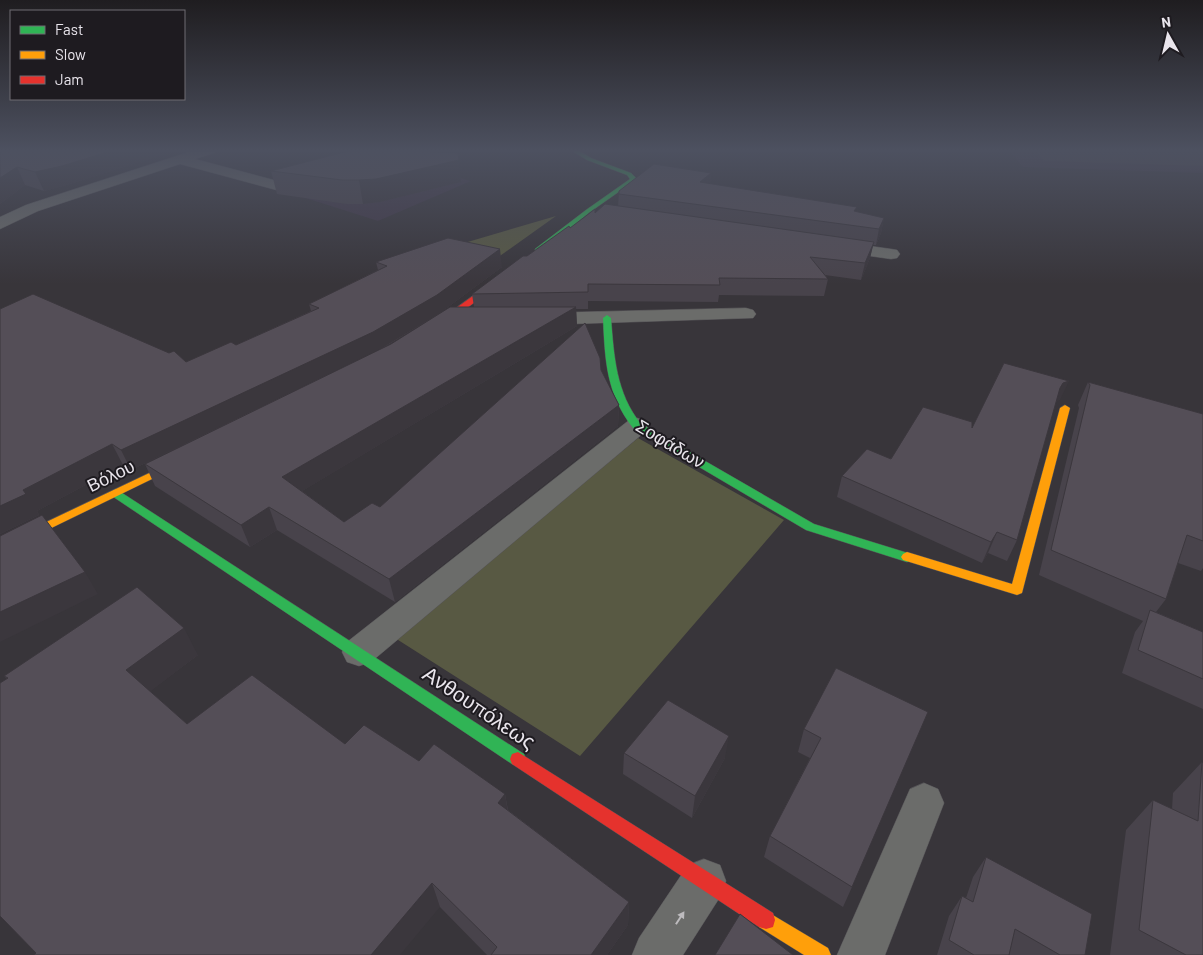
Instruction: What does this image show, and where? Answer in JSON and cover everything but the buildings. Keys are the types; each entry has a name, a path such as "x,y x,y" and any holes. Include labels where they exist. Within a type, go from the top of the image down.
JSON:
{"street":[{"path":"0,224 32,208 73,195"},
{"path":"529,257 612,195"},
{"path":"588,211 617,215"},
{"path":"822,244 891,254"},
{"path":"422,336 508,274"},
{"path":"522,319 746,314"},
{"name":"Σοφάδων","path":"607,318 613,380 621,408 637,426 810,526 1018,590 1066,408"},
{"path":"448,319 485,319"},
{"path":"359,652 637,426"},
{"name":"Βόλου","path":"0,549 194,454"},
{"name":"Ανθουπόλεως","path":"116,493 704,881 820,955"},
{"path":"861,955 924,803"},
{"path":"656,955 704,881"}],"shaded area":[{"path":"295,195 439,195 378,221"}],"green space":[{"path":"556,216 497,258 454,246"},
{"path":"638,438 784,520 580,756 395,638"}],"traffic: fast":[{"path":"538,251 612,195"},
{"path":"607,318 610,361 616,389 621,402 637,426 810,527 907,557"},
{"path":"116,493 518,759"}],"traffic: slow":[{"path":"907,557 1017,590 1065,408"},
{"path":"0,549 183,460"},
{"path":"766,920 821,955"}],"traffic: jam":[{"path":"433,329 502,279"},
{"path":"518,759 766,920"}]}
